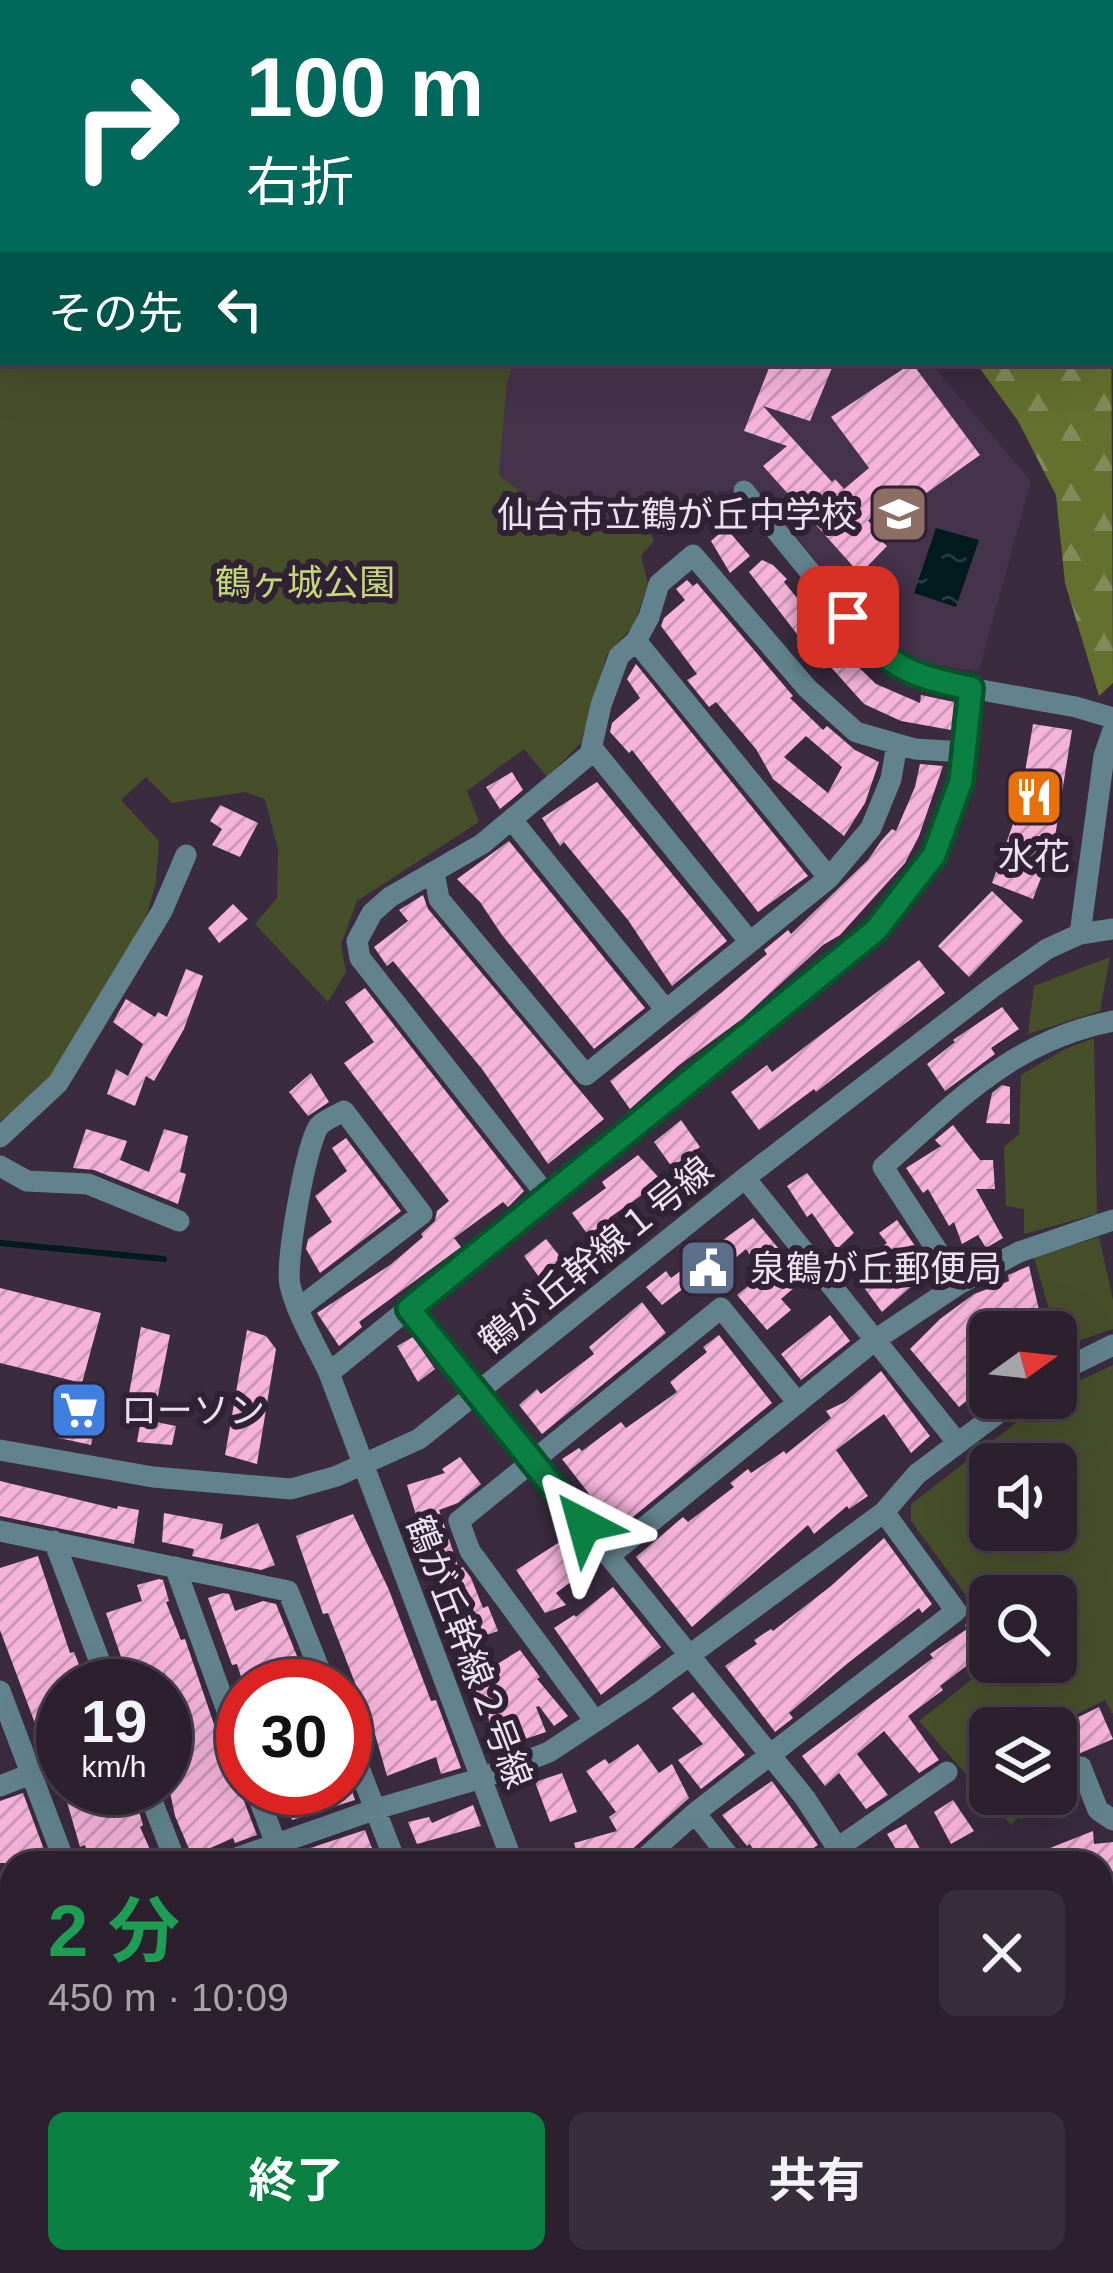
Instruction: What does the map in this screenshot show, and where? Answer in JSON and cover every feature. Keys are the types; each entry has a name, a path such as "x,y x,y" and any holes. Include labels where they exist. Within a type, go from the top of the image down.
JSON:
{"street":[{"path":"744,491 873,649 920,679 1113,718"},
{"path":"548,1198 360,958 357,941 372,913 390,896 482,844 590,754 619,656 636,641 659,584 693,555 807,688 856,731 915,749 964,752"},
{"path":"636,641 829,878"},
{"path":"329,1373 876,930 934,855 961,781 971,688"},
{"path":"1080,934 1104,756 1113,730"},
{"path":"434,872 439,898 586,1075 829,878 871,828 891,779 897,744"},
{"path":"592,748 750,942"},
{"path":"512,820 666,1010"},
{"path":"0,1137 58,1084 162,911 186,855"},
{"name":"鶴が丘幹線１号線","path":"0,1450 221,1486 291,1489 419,1439 993,987 1047,949 1080,934 1113,929"},
{"path":"958,1284 883,1167 972,1088 1034,1045 1113,1021"},
{"name":"鶴が丘幹線２号線","path":"298,1307 422,1214 344,1111 320,1126 292,1231 288,1265 298,1307 329,1373 509,1851"},
{"path":"0,1166 27,1181 88,1184 178,1221"},
{"path":"745,1178 957,1442"},
{"path":"609,1556 875,1340 958,1284 1019,1252 1113,1220"},
{"path":"595,1721 470,1551 459,1521 721,1308 798,1403"},
{"path":"409,1309 769,1754 840,1851"},
{"path":"1077,1363 1113,1346"},
{"path":"283,1851 376,1809 482,1778 549,1752 884,1511 917,1474 989,1419"},
{"path":"652,1851 769,1754 956,1611 884,1511"},
{"path":"0,1531 288,1591 315,1659"},
{"path":"54,1541 99,1659"},
{"path":"175,1567 216,1680"},
{"path":"0,1690 60,1851"},
{"path":"1081,1767 1098,1810 1113,1820"},
{"path":"848,1851 946,1772"},
{"path":"0,1786 31,1774"},
{"path":"372,1799 392,1851"},
{"path":"695,1813 725,1851"},
{"path":"157,1815 171,1851"},
{"path":"265,1815 278,1851"}],"shaded area":[{"name":"仙台市立鶴が丘中学校","path":"513,366 934,366 1031,481 979,671 931,665 878,637 753,484 697,499 639,533 574,531 499,475 507,383"}],"green space":[{"name":"鶴ヶ城公園","path":"0,366 513,366 507,383 499,475 574,531 638,533 648,528 654,541 641,556 648,584 634,625 607,654 581,743 547,777 524,749 467,791 479,822 357,901 341,945 346,972 328,1002 255,924 277,898 278,849 265,799 245,792 172,803 146,777 121,800 159,841 156,883 143,927 50,1084 0,1121"},
{"path":"978,366 1111,366 1113,683 1099,696 1065,583 1056,495 1018,421"},
{"path":"1110,957 1100,1011 1028,1034 1034,986"},
{"path":"1094,1038 1097,1214 1024,1234 1024,1209 1006,1206 1004,1147 1019,1134 1021,1075"},
{"path":"1099,1237 1113,1300 1113,1329 1077,1341 1077,1311 1050,1311 1034,1257"},
{"path":"1113,1365 1113,1714 1105,1700 1077,1714 1077,1707 969,1707 969,1778 919,1721 969,1682 1077,1683 1077,1575 969,1575 969,1600 911,1521 911,1504 969,1459 969,1551 1077,1551 1077,1443 990,1443 1021,1419 1077,1419 1077,1382"},
{"path":"1002,1815 1021,1815 1011,1825"}],"water":[{"path":"936,528 979,540 956,607 914,593"}],"building":[{"path":"770,366 833,366 810,421 763,406 832,482 835,479 844,489 869,468 831,417 914,366 980,455 901,511 889,494 868,521 875,527 871,532 887,546 860,574 763,466 787,446 744,431"},
{"path":"726,528 750,556 730,573 711,541"},
{"path":"762,560 787,579 784,582 816,621 813,623 876,684 920,703 921,695 954,702 951,730 901,721 864,704 829,665 824,669 749,572"},
{"path":"687,580 693,586 697,583 793,696 790,698 823,730 827,726 855,750 879,762 865,803 844,836 773,779 756,749 716,702 709,707 687,680 697,674 661,626 685,600 676,589","holes":["806,736 842,767 828,793 784,757"]},
{"path":"636,664 808,876 758,912 632,750 629,753 610,732 612,723 640,698 627,679"},
{"path":"1033,724 1072,730 1054,843 1033,899 992,883 1013,824 1016,826"},
{"path":"920,764 943,766 905,863 840,935 630,1109 610,1081 767,954 764,950 788,930 791,934 868,860 892,829 896,831"},
{"path":"512,772 523,790 500,809 486,787"},
{"path":"597,782 727,941 672,986 628,920 564,842 560,846 542,818"},
{"path":"220,805 258,823 240,857 212,845 222,829 210,821"},
{"path":"509,841 645,1008 594,1049 457,879"},
{"path":"992,891 1023,921 969,977 938,946"},
{"path":"423,895 428,909 604,1119 548,1164 482,1069 393,961 387,966 374,947 408,921 399,910"},
{"path":"233,904 248,919 219,943 208,928"},
{"path":"919,960 945,993 759,1130 731,1092 767,1065 772,1072"},
{"path":"186,969 203,976 184,1029 154,1081 146,1076 135,1106 107,1094 116,1069 128,1076 143,1044 113,1022 126,999 155,1017 158,1012 167,1017"},
{"path":"365,988 524,1191 508,1207 503,1202 454,1238 461,1247 359,1322 362,1327 339,1346 317,1313 423,1237 437,1211 449,1201 344,1063 374,1042 345,1002"},
{"path":"1002,1007 1019,1029 991,1048 995,1054 945,1091 927,1064"},
{"path":"311,1073 329,1102 308,1116 289,1092"},
{"path":"1002,1085 1010,1087 1010,1124 986,1123 992,1093"},
{"path":"681,1120 700,1147 672,1167 654,1142"},
{"path":"953,1125 980,1160 993,1160 995,1189 976,1189 1003,1238 986,1248 978,1235 962,1244 954,1222 949,1226 928,1189 923,1193 906,1168 941,1146 935,1140"},
{"path":"86,1129 127,1141 120,1160 149,1172 164,1129 188,1136 178,1204 94,1170 73,1168"},
{"path":"346,1138 401,1211 320,1273 306,1249 308,1239 332,1222 315,1196 347,1171 332,1148"},
{"path":"638,1155 662,1181 609,1218 624,1238 602,1254 572,1213 606,1188 602,1182"},
{"path":"807,1173 854,1233 837,1249 812,1213 807,1217 787,1186"},
{"path":"753,1218 804,1279 781,1299 791,1310 767,1330 737,1295 763,1274 746,1249 703,1285 697,1278 662,1305 646,1287 666,1271 671,1278"},
{"path":"897,1220 936,1276 916,1288 914,1284 882,1312 852,1271 887,1243 879,1233"},
{"path":"546,1239 574,1274 549,1291 524,1256"},
{"path":"1029,1266 1039,1311 969,1311 969,1399 959,1407 910,1349 940,1319 974,1294 1009,1281 1008,1275"},
{"path":"0,1288 101,1313 82,1383 0,1363"},
{"path":"642,1302 666,1333 542,1434 519,1405 594,1354 589,1347"},
{"path":"830,1315 850,1341 801,1380 781,1354"},
{"path":"141,1327 170,1335 157,1401 129,1394"},
{"path":"247,1330 266,1336 276,1349 257,1464 225,1455"},
{"path":"719,1335 772,1403 617,1530 562,1459 579,1448 582,1451 621,1422 626,1428 677,1392 670,1382 707,1352 703,1347"},
{"path":"413,1337 435,1369 418,1382 397,1346"},
{"path":"881,1371 930,1436 911,1453 884,1414 836,1450 868,1496 847,1506 814,1534 808,1525 692,1627 636,1557 683,1517 688,1522 734,1487 730,1483 748,1469 751,1473 786,1454 831,1418 826,1411 845,1402"},
{"path":"73,1386 101,1394 91,1445 59,1438"},
{"path":"141,1419 176,1426 172,1445 137,1442"},
{"path":"460,1457 481,1484 458,1503 439,1510 459,1569 463,1567 471,1578 498,1631 470,1641 452,1604 439,1558 430,1562 407,1485 445,1473 442,1469"},
{"path":"0,1481 139,1510 134,1544 0,1516"},
{"path":"164,1513 223,1524 220,1540 258,1523 275,1565 261,1570 192,1556 194,1549 162,1542"},
{"path":"353,1514 389,1590 431,1701 436,1700 461,1768 441,1774 436,1757 387,1776 372,1724 372,1659 346,1659 328,1613 323,1614 296,1536"},
{"path":"572,1534 596,1563 556,1593 566,1605 545,1613 516,1570"},
{"path":"884,1538 932,1604 922,1613 919,1608 848,1663 789,1713 793,1718 775,1732 725,1666 831,1586"},
{"path":"38,1556 70,1653 77,1659 36,1659 36,1726 0,1630 0,1568"},
{"path":"163,1580 166,1602 192,1659 122,1659 106,1613 142,1601 137,1585"},
{"path":"613,1587 661,1647 601,1695 554,1628"},
{"path":"229,1594 235,1611 263,1601 276,1604 298,1659 230,1659 208,1598"},
{"path":"969,1622 969,1664 908,1716 939,1760 919,1773 884,1731 857,1754 888,1795 866,1809 839,1773 825,1786 802,1756 933,1658 930,1654 967,1629"},
{"path":"520,1650 568,1716 554,1726 536,1707 546,1732 498,1748 483,1701 475,1703 463,1662 484,1656 489,1669"},
{"path":"192,1660 216,1730 216,1815 249,1815 257,1835 190,1851 175,1816 192,1815"},
{"path":"693,1692 745,1755 701,1789 678,1760 703,1744 672,1708"},
{"path":"1099,1707 1113,1739 1077,1755 1077,1718"},
{"path":"638,1744 659,1773 672,1764 689,1798 630,1851 576,1851 574,1843 617,1831 609,1817 616,1812 586,1771 605,1759 609,1764"},
{"path":"562,1773 577,1812 550,1822 535,1782"},
{"path":"772,1781 818,1845 809,1851 754,1851 722,1815"},
{"path":"23,1793 45,1851 0,1851 0,1801"},
{"path":"953,1800 974,1831 951,1844 934,1812"},
{"path":"473,1805 481,1826 417,1844 408,1822 429,1817 432,1823"},
{"path":"71,1815 140,1815 151,1851 87,1851 85,1845 80,1847"},
{"path":"906,1824 921,1851 897,1851 887,1834"},
{"path":"365,1830 373,1851 301,1851"},
{"path":"1093,1831 1094,1844 1113,1842 1113,1851 1045,1850"}],"waterway":[{"path":"0,1243 164,1259"}],"place":[{"name":"仙台市立鶴が丘中学校","path":"899,514"},
{"name":"水花","path":"1034,797"},
{"name":"泉鶴が丘郵便局","path":"708,1268"},
{"name":"ローソン","path":"79,1410"}],"route":[{"path":"584,1525 409,1309 876,930 934,855 961,781 971,688 920,679 873,649 848,617"}]}
